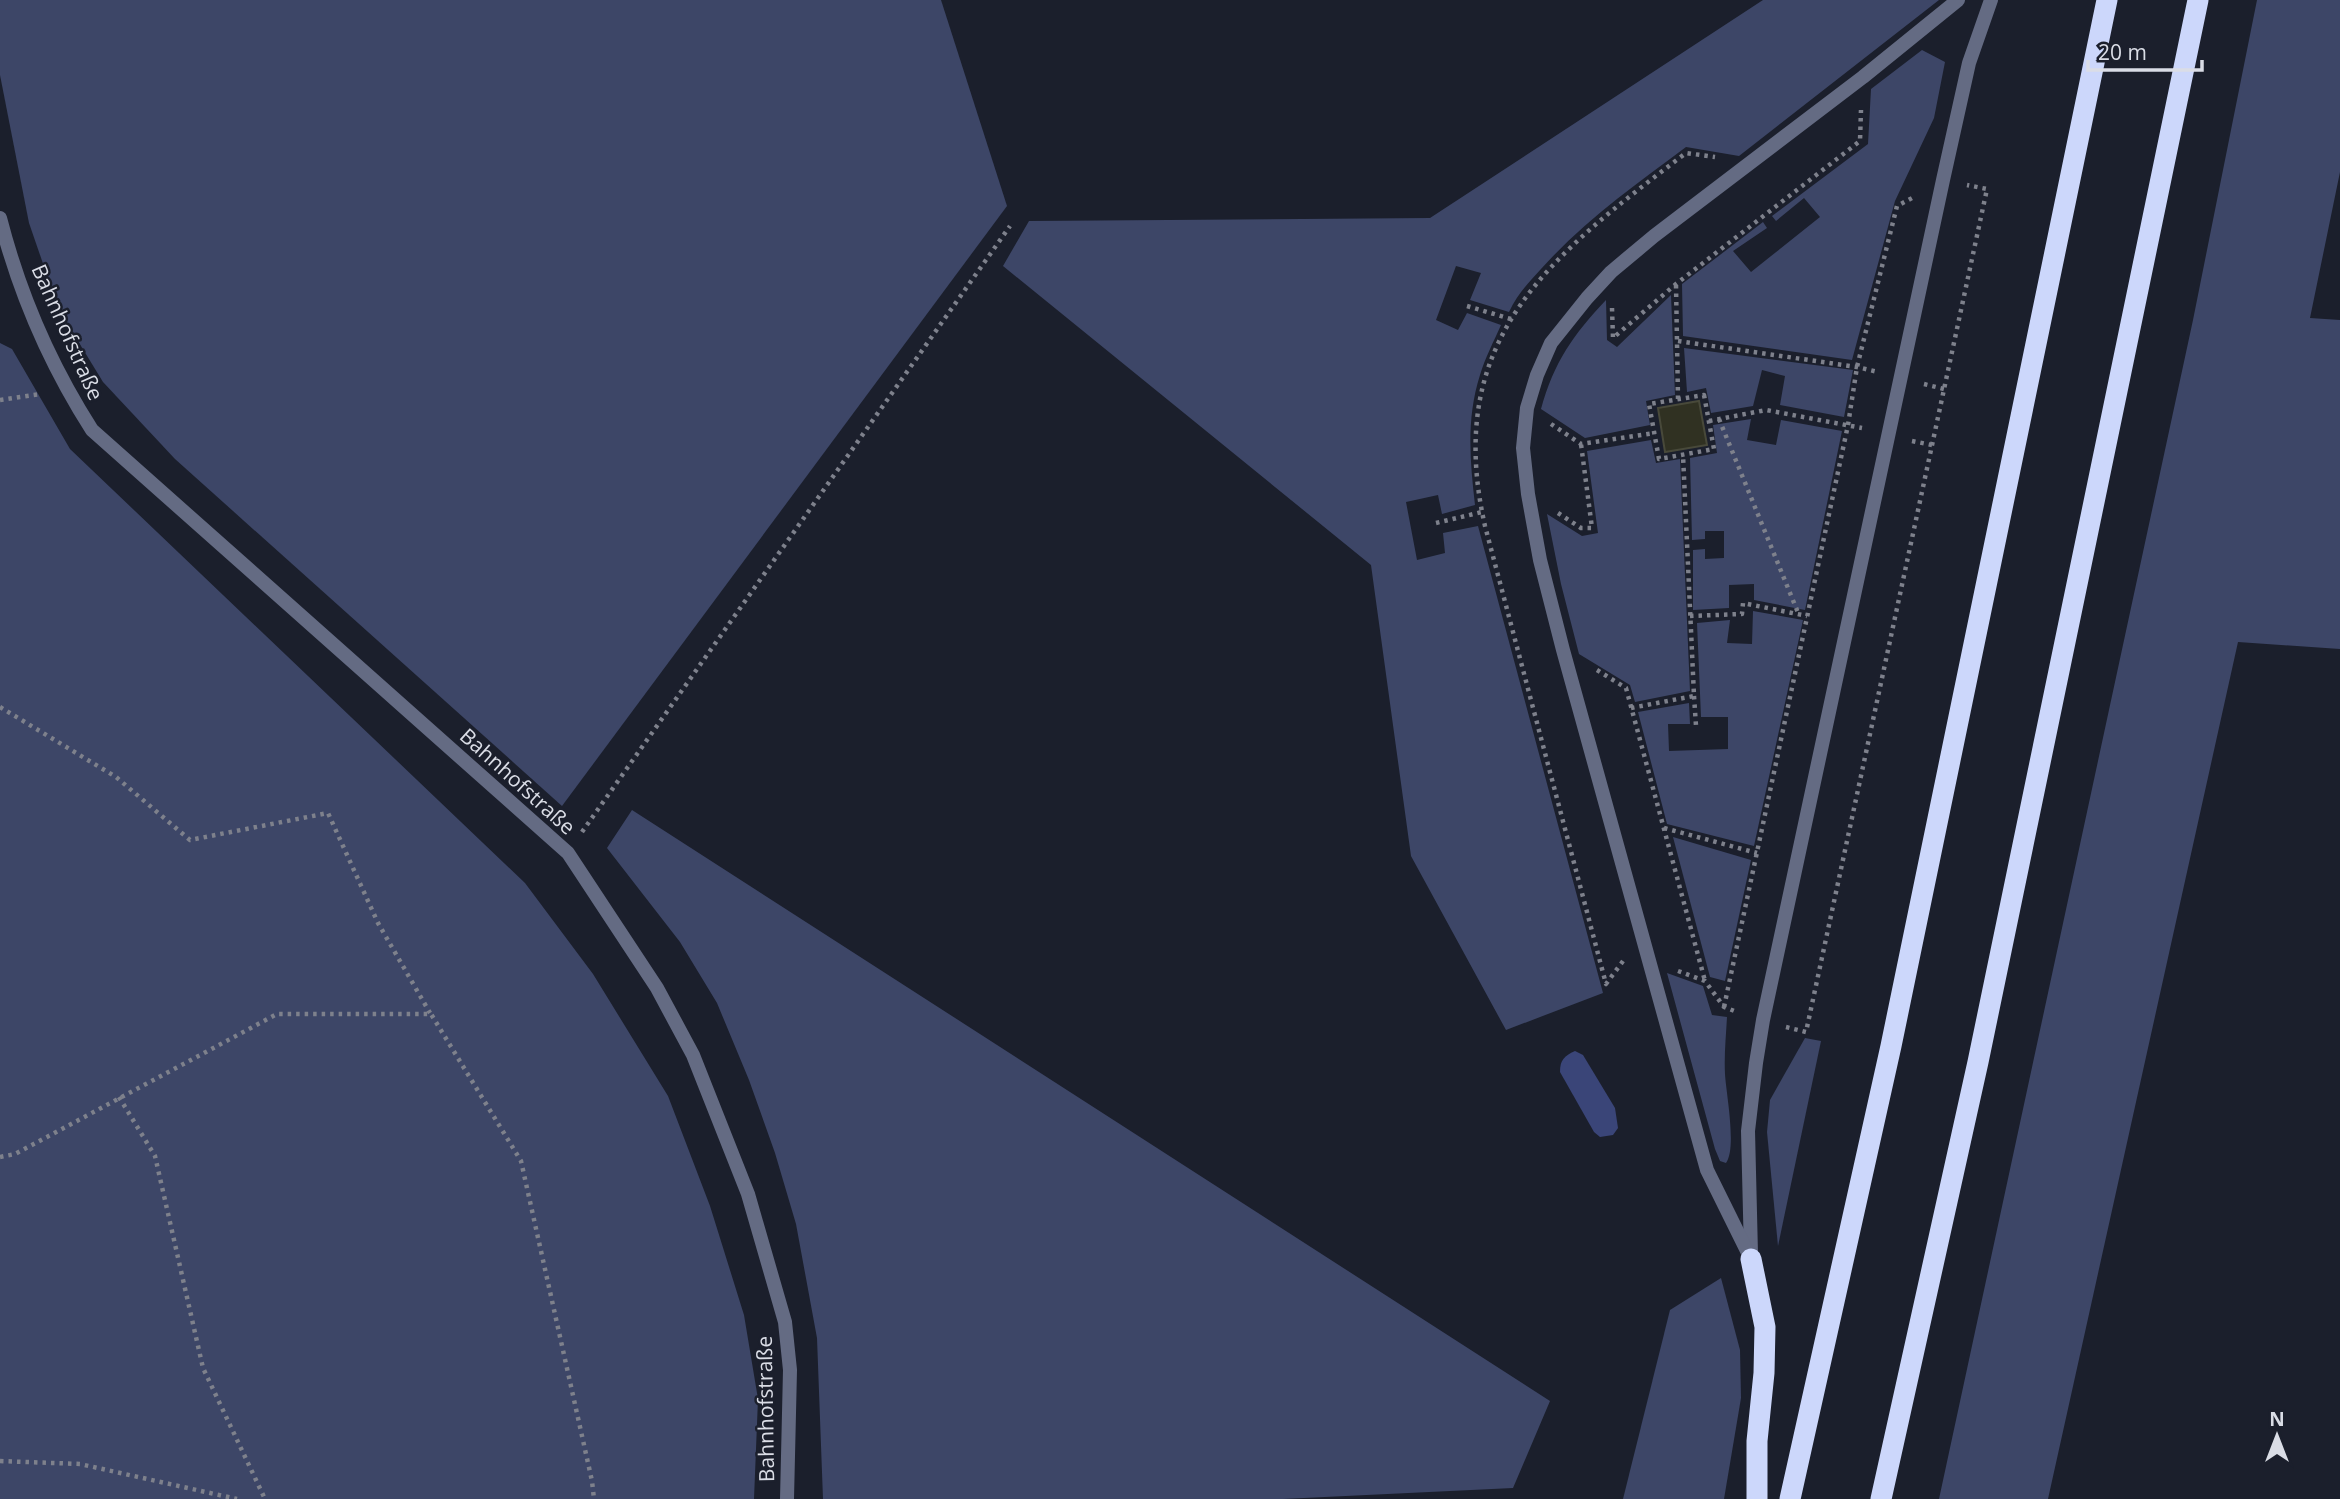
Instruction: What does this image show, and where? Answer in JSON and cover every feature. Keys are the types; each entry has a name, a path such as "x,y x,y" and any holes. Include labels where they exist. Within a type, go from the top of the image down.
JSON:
{"highway":[{"path":"1790,1499 1892,1046 2107,0"},
{"path":"1881,1499 1978,1062 2198,0"},
{"path":"1751,1259 1765,1327 1765,1373 1757,1441 1757,1499"}],"street":[{"path":"1751,1259 1707,1170 1563,650 1540,560 1528,494 1523,448 1527,408 1536,375 1552,342 1611,272 1958,0"},
{"path":"1751,1259 1748,1131 1763,1020 1969,63 1991,0"},
{"name":"Bahnhofstraße","path":"0,218 29,305 67,390 92,430 568,853 657,988 687,1044 748,1194 785,1322 790,1370 787,1499"}],"path":[{"path":"1611,272 1613,338 1676,284 1860,141 1863,77"},
{"path":"1563,650 1626,688 1704,981 1724,1007 1806,1032 1987,188 1943,180 1897,206 1857,367 1848,425 1724,1007"},
{"path":"568,853 1010,226"},
{"path":"1676,284 1678,399"},
{"path":"1467,306 1511,318"},
{"path":"1678,341 1857,367 1900,378"},
{"path":"0,400 67,390"},
{"path":"1704,395 1714,449 1660,459 1649,404 1678,399 1704,395"},
{"path":"1527,408 1581,444 1655,433"},
{"path":"1709,421 1766,410 1889,435"},
{"path":"1719,419 1799,615"},
{"path":"1528,494 1581,528 1592,528 1581,444"},
{"path":"1683,455 1696,726"},
{"path":"1436,523 1482,512"},
{"path":"1690,616 1742,614 1743,603 1807,616"},
{"path":"1631,708 1694,696"},
{"path":"0,706 116,778 190,840 328,813 378,923 521,1161 594,1499"},
{"path":"1664,828 1757,853"},
{"path":"1650,960 1704,981"},
{"path":"0,1157 15,1154 277,1014 431,1014"},
{"path":"120,1097 155,1156 203,1368 264,1499"},
{"path":"0,1461 80,1464 237,1499"}],"shaded area":[{"path":"0,0 941,0 1007,206 562,806 175,459 103,382 59,310 29,223 0,75"},
{"path":"1763,0 1939,0 1739,156 1686,147 1610,204 1575,235 1527,284 1509,312 1470,300 1481,273 1456,266 1436,320 1458,330 1467,313 1501,325 1482,369 1473,408 1471,456 1475,505 1442,514 1438,495 1406,502 1417,560 1445,553 1443,533 1478,526 1603,993 1506,1030 1411,856 1371,565 1003,266 1029,221 1430,218"},
{"path":"2257,0 2340,0 2340,172 2310,318 2340,320 2340,649 2238,642 2048,1499 1939,1499 2193,320"},
{"path":"1922,50 1945,62 1934,118 1895,201 1852,360 1683,336 1682,284 1763,222 1767,228 1733,251 1751,272 1820,217 1804,198 1776,221 1772,216 1868,144 1871,89"},
{"path":"1671,295 1675,395 1646,401 1650,425 1585,438 1541,409 1552,377 1566,350 1606,300 1607,340 1617,347"},
{"path":"0,343 12,349 70,449 525,883 593,974 668,1096 710,1206 744,1315 758,1399 754,1499 0,1499"},
{"path":"1684,348 1853,370 1844,417 1780,405 1785,376 1762,370 1753,406 1711,413 1706,388 1687,392"},
{"path":"1751,419 1747,440 1776,445 1781,420 1842,431 1805,610 1754,600 1754,584 1729,585 1729,608 1693,610 1693,550 1705,549 1705,559 1724,558 1724,531 1705,531 1705,539 1692,540 1690,458 1717,453 1713,425"},
{"path":"1651,440 1656,463 1680,459 1690,691 1635,702 1630,685 1579,654 1547,514 1582,536 1598,533 1587,451"},
{"path":"1753,611 1803,620 1754,846 1667,824 1638,712 1689,703 1690,724 1668,724 1669,751 1728,749 1728,717 1701,717 1697,623 1730,620 1727,643 1752,644"},
{"path":"632,810 1550,1401 1513,1488 1283,1499 823,1499 817,1338 796,1224 749,1080 717,1003 680,942 607,848"},
{"path":"1673,837 1751,860 1725,981 1710,977"},
{"path":"1667,973 1703,986 1712,1015 1727,1017 1725,1067 1731,1145 1726,1163 1720,1161 1715,1149"},
{"path":"1805,1038 1821,1041 1778,1246 1767,1132 1770,1100"},
{"path":"1575,1051 1583,1055 1615,1108 1618,1128 1613,1135 1600,1137 1594,1132 1560,1072 1563,1059"},
{"path":"1721,1278 1740,1350 1741,1398 1724,1499 1623,1499 1670,1310"}],"building":[{"path":"1699,401 1707,445 1665,452 1658,408"}]}
